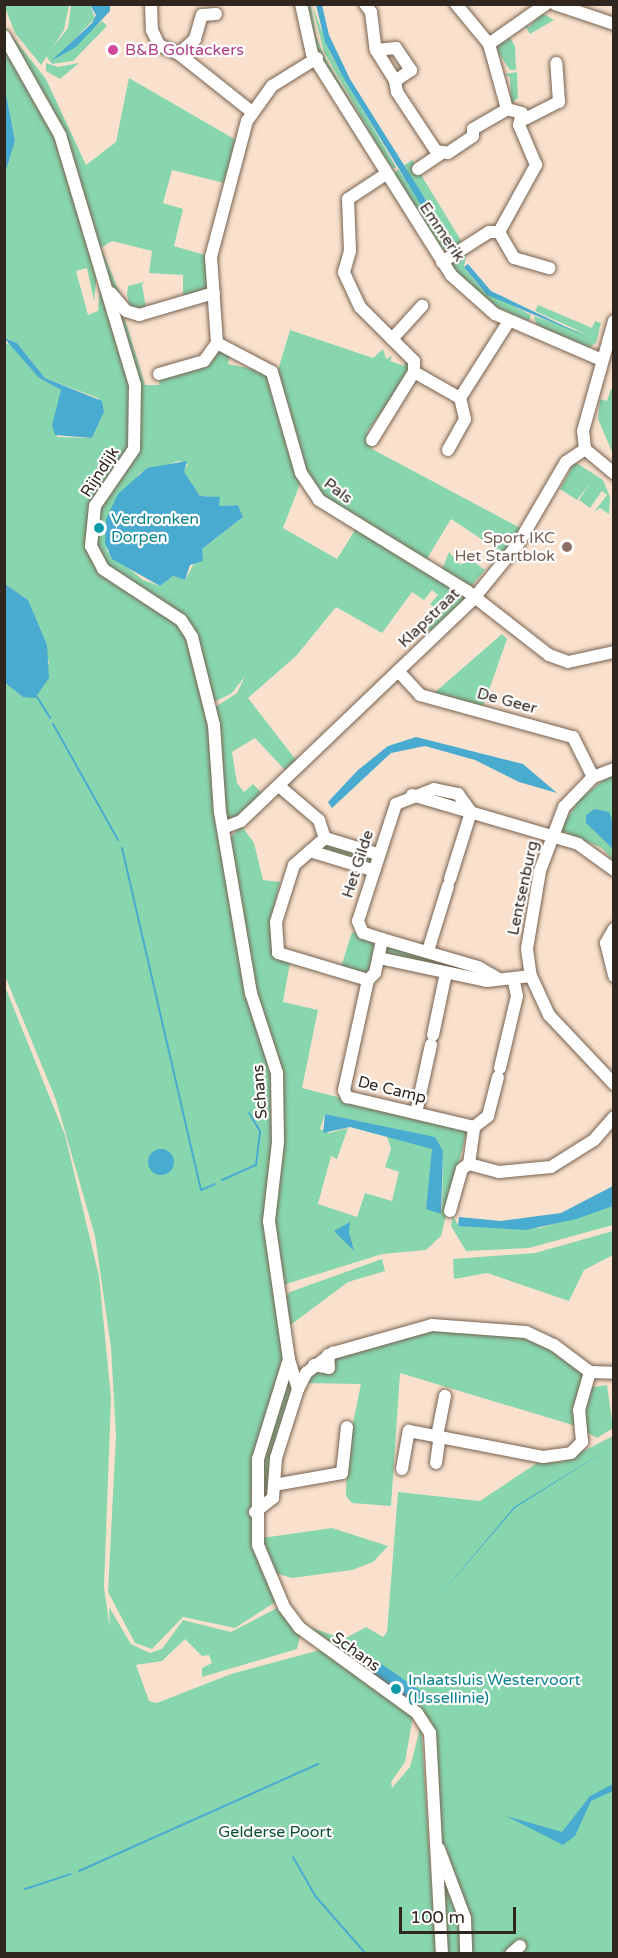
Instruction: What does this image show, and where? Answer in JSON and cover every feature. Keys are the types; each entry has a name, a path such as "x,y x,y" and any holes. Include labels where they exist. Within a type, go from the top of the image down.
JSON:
{"street":[{"path":"152,4 155,40 179,54 252,112"},
{"name":"Emmerik","path":"301,4 317,58 386,174 442,262 465,292 509,321 602,360"},
{"name":"Emmerik","path":"306,4 317,58"},
{"path":"364,4 371,12 376,50 436,151 443,152"},
{"path":"456,4 489,44 507,110"},
{"path":"489,44 546,4"},
{"path":"555,4 594,10 614,24"},
{"path":"179,54 195,39 202,15 216,14"},
{"name":"Rijndijk","path":"4,36 55,122 133,373 138,423 129,463 95,506 91,546 110,575 175,615 190,631 211,710 223,828"},
{"path":"376,50 396,48 411,70 395,81"},
{"path":"159,374 204,362 217,343 211,257 252,112 278,81 317,58"},
{"path":"499,232 513,212 512,201 534,175 535,155 519,125 525,119 558,102 556,63"},
{"path":"418,169 507,110 520,110 525,119"},
{"path":"372,440 414,372 414,361 360,307 344,272 350,251 348,199 386,174"},
{"path":"442,262 489,232 499,232"},
{"path":"499,232 514,258 550,268"},
{"path":"106,291 126,310 139,315 214,293"},
{"path":"392,339 422,306"},
{"path":"448,450 465,419 460,398 509,321"},
{"path":"613,324 583,431 585,449 614,473"},
{"name":"Pals","path":"217,343 272,372 301,473 312,493 474,598 549,655 568,662 614,652"},
{"path":"414,372 460,398"},
{"name":"Klapstraat","path":"223,828 241,821 474,598 518,544 566,462 585,449"},
{"name":"De Geer","path":"398,671 420,695 573,737 593,777"},
{"name":"Lentsenburg","path":"614,769 593,777 564,807 550,836 527,933 531,976 549,1015 614,1084"},
{"path":"279,786 319,820 325,838"},
{"name":"Het Gilde","path":"497,978 428,951 382,939 358,928 372,870 396,804 411,795 471,812 592,850 614,870"},
{"path":"428,951 471,812"},
{"name":"Schans","path":"223,828 251,993 277,1073 278,1142 269,1221 289,1359 298,1389"},
{"path":"325,838 294,866 276,922 278,953 368,980"},
{"path":"325,838 378,854"},
{"path":"310,851 372,870"},
{"path":"614,929 606,943 614,976"},
{"path":"379,958 382,939"},
{"name":"Het Gilde","path":"379,958 446,973 514,982"},
{"name":"De Camp","path":"379,958 368,980 344,1090 347,1097 474,1127"},
{"path":"417,1113 446,973"},
{"path":"450,1211 462,1169 469,1164 474,1127 488,1116 517,996 514,982 531,976"},
{"path":"469,1164 499,1172 551,1167 610,1130 614,1117"},
{"path":"255,1512 269,1504 298,1389 314,1365 328,1355 406,1330 477,1325 540,1338 590,1372 614,1373"},
{"name":"Schans","path":"289,1359 258,1459 255,1512 263,1561 300,1628 424,1722 432,1749 442,1953"},
{"path":"402,1469 409,1431 543,1457 572,1453 582,1442 579,1410 590,1372"},
{"path":"436,1463 445,1396"},
{"path":"274,1485 342,1473 347,1427"},
{"name":"Schans","path":"437,1846 463,1912 466,1953"}],"green space":[{"path":"4,5 69,5 64,30 41,65 15,33"},
{"path":"71,5 90,5 95,18 53,61 102,21 107,26 73,61 52,64 46,56 68,28"},
{"path":"308,5 311,5 316,36 324,56 384,157 343,102 318,50"},
{"path":"312,5 331,55 396,167 393,169 384,158 324,52"},
{"path":"542,13 554,20 530,34 524,24 529,27"},
{"path":"4,26 46,79 86,165 116,142 129,78 236,140 224,183 172,170 163,203 183,209 174,246 208,256 210,287 183,303 183,275 149,273 152,251 112,241 101,248 124,303 113,294 73,170"},
{"path":"507,33 515,46 516,70 510,70 494,46 499,39 502,43 509,39"},
{"path":"4,40 54,127 97,274 94,301 87,268 76,271 88,315 98,311 100,284 133,386 130,449 88,522 87,540 91,557 183,625 207,701 216,804 268,1042 276,1107 267,1200 286,1351 251,1492 253,1524 277,1601 235,1628 183,1617 152,1649 135,1643 108,1592 116,1436 111,1347 95,1236 56,1100 5,976 5,683 23,697 49,663 28,600 5,584 5,343 16,346 39,378 61,390 57,437 92,438 104,412 98,398 45,378 17,343 5,338 5,174 15,141 5,88"},
{"path":"46,63 58,67 79,63 60,79 46,71"},
{"path":"517,72 518,98 511,103 510,77 505,74"},
{"path":"412,160 462,242 449,251 439,248 393,175 398,169 448,241 451,237 403,166"},
{"path":"467,251 464,267 483,291 531,315 529,321 492,305 453,269 451,261"},
{"path":"144,282 142,285 147,313 130,307 127,295 128,286"},
{"path":"110,295 126,323 145,385 159,385 160,376 187,371 217,346 231,353 228,364 267,372 300,484 283,528 337,559 357,527 466,598 432,632 427,628 442,614 430,604 438,595 432,590 424,600 412,592 382,633 336,607 296,656 248,698 296,760 285,770 255,738 232,752 237,783 244,792 253,784 263,794 231,820 225,818 214,708 237,693 245,676 232,693 214,702 195,638 98,558 92,523 139,429","holes":["179,461 188,464 183,472 200,496 210,496 219,506 238,505 243,517 202,549 185,580 173,576 160,586 143,580 107,551 106,519 140,473"]},
{"path":"538,305 592,328 595,321 601,323 596,343 588,348 537,327 534,316 586,334 535,311"},
{"path":"290,330 373,358 383,349 386,359 392,356 390,361 404,366 406,361 412,368 367,432 372,449 522,529 504,554 451,519 425,562 326,499 309,482 276,377"},
{"path":"611,389 614,390 613,454 598,419 600,399 607,401"},
{"path":"575,462 603,480 610,497 609,514 600,508 594,512 607,495 602,491 590,508 579,500 590,483 577,500 560,489"},
{"path":"449,552 461,565 467,557 485,570 469,589 442,570"},
{"path":"502,634 507,639 483,707 433,694"},
{"path":"613,773 613,860 602,848 560,830 579,799"},
{"path":"241,825 254,843 263,880 280,882 271,918 290,962 283,1002 318,1010 302,1088 467,1130 441,1236 426,1250 382,1254 283,1285 270,1214 283,1135 227,842","holes":["325,1114 419,1134 443,1151 442,1210 426,1209 433,1149 387,1136 391,1149 385,1167 399,1172 392,1201 365,1193 357,1217 318,1204 331,1156 337,1159 348,1128 329,1133 320,1129"]},
{"path":"324,842 373,856 372,866 327,854"},
{"path":"352,932 377,942 368,973 341,967"},
{"path":"387,943 491,976 384,957"},
{"name":"Gelderse Poort","path":"4,984 65,1135 99,1276 111,1398 104,1587 110,1629 109,1607 131,1644 150,1653 162,1649 183,1620 231,1632 279,1607 301,1633 297,1649 202,1677 202,1668 212,1663 209,1655 202,1656 185,1639 162,1661 136,1665 149,1701 157,1703 231,1674 320,1650 413,1716 405,1762 391,1782 392,1788 410,1767 421,1725 436,1953 5,1953"},
{"path":"613,1206 613,1225 529,1248 466,1251 451,1226 453,1216 458,1225 540,1228"},
{"path":"613,1231 613,1255 584,1270 569,1301 487,1273 454,1279 453,1259 535,1253"},
{"path":"382,1259 385,1271 348,1282 289,1326 283,1299 290,1292"},
{"path":"487,1328 538,1340 584,1372 576,1426 400,1373 391,1506 352,1503 346,1496 347,1452 361,1384 303,1383 312,1369 326,1373 333,1359 419,1329"},
{"path":"288,1372 295,1387 269,1497 257,1503 262,1456"},
{"path":"607,1385 613,1428 597,1438 583,1430 582,1409 587,1388"},
{"path":"613,1436 613,1953 445,1953 431,1730 353,1655 347,1656 303,1625 344,1639 366,1627 383,1637 387,1632 398,1492 480,1501 537,1463 562,1462"},
{"path":"332,1528 388,1546 373,1562 352,1570 292,1578 271,1572 262,1538"}],"water":[{"path":"90,5 110,5 110,11 76,47 51,61 92,23 96,15"},
{"path":"316,5 322,5 329,35 350,79 451,240 430,220 343,77 325,42"},
{"path":"5,88 15,141 4,174"},
{"path":"468,264 491,291 585,336 487,295 464,267"},
{"path":"4,338 17,343 45,378 102,401 104,412 92,438 55,435 52,425 61,390 39,378"},
{"path":"187,461 184,472 200,496 220,497 219,506 238,505 243,517 202,549 203,561 190,565 185,580 173,576 160,586 112,559 105,543 106,519 118,494 147,468"},
{"path":"5,584 28,600 47,645 49,678 35,698 23,697 5,683"},
{"path":"416,737 523,764 557,793 519,782 475,760 425,746 391,753 332,808 328,802 358,770 388,746"},
{"path":"595,809 609,812 612,820 613,849 586,823 586,815"},
{"path":"325,1114 435,1137 443,1151 441,1214 426,1209 432,1149 350,1127 323,1133"},
{"path":"161,1149 170,1153 174,1162 170,1171 161,1175 152,1171 148,1162 152,1153"},
{"path":"613,1186 613,1206 576,1219 526,1230 458,1226 459,1217 501,1221 561,1213"},
{"path":"350,1222 349,1232 354,1251 334,1231"},
{"path":"613,1446 515,1508 434,1602 514,1507"},
{"path":"377,1661 425,1694 413,1706 368,1676"},
{"path":"613,1784 613,1791 591,1801 575,1836 563,1845 506,1816 562,1832 590,1796"}],"waterway":[{"path":"37,697 50,718"},
{"path":"53,724 118,840"},
{"path":"122,848 201,1190 215,1184"},
{"path":"222,1180 256,1165 260,1131 249,1113"},
{"path":"79,1871 318,1764"},
{"path":"293,1857 316,1897 366,1954"},
{"path":"25,1889 71,1874"}],"place":[{"name":"B&B Goltackers","path":"113,50"},
{"name":"Verdronken Dorpen","path":"99,528"},
{"name":"Sport IKC Het Startblok","path":"567,547"},
{"name":"Inlaatsluis Westervoort (IJssellinie)","path":"396,1689"}]}
